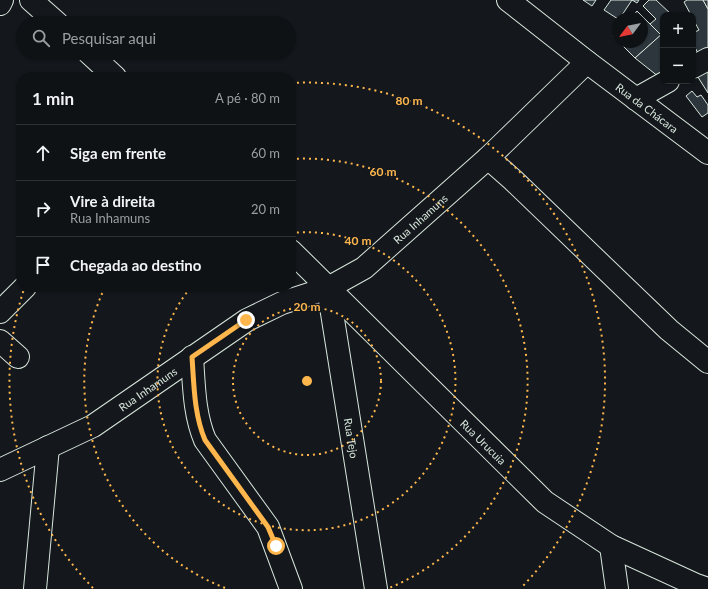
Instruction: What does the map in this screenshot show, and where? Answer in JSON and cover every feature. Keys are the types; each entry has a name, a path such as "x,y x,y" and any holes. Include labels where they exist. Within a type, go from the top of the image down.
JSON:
{"street":[{"path":"0,4 2,0"},
{"path":"31,0 49,16"},
{"name":"Rua da Chácara","path":"508,0 587,62 708,153"},
{"path":"696,65 708,59"},
{"path":"97,60 110,72"},
{"name":"Rua Inhamuns","path":"0,470 93,426 246,320 282,303 328,288 364,268 488,158 587,62"},
{"path":"636,99 663,84"},
{"path":"488,158 513,180 669,330 708,362"},
{"name":"Rua Urucuia","path":"296,256 545,502 610,546 708,589"},
{"name":"Rua Tejo","path":"328,288 376,589"},
{"path":"0,312 20,292"},
{"path":"0,342 18,356"},
{"path":"192,357 199,426 205,440 268,527 291,589"},
{"path":"35,589 48,447"},
{"path":"610,546 617,589"}],"building":[{"path":"583,0 596,0 592,6"},
{"path":"611,0 632,0 624,12 612,12 612,15 604,10"},
{"path":"632,0 639,0 637,3"},
{"path":"649,0 656,0 669,12 660,12 660,34 650,24 656,19 643,6"},
{"path":"687,0 703,0 708,9 708,51 700,56 696,50 696,32 699,30 696,24 696,12 689,12 684,2"},
{"path":"703,0 708,0 708,9"},
{"path":"648,22 660,34 660,36 648,46"},
{"path":"660,36 659,77 635,58"},
{"path":"625,48 646,48 635,58"},
{"path":"696,50 700,56 696,58"},
{"path":"696,50 700,56 696,58"},
{"path":"708,67 708,93 696,74"},
{"path":"692,91 697,97 701,95 708,105 708,113 702,117 686,96"}],"route":[{"path":"246,320 192,357 197,415 199,426 205,440 268,527 276,546"}]}
